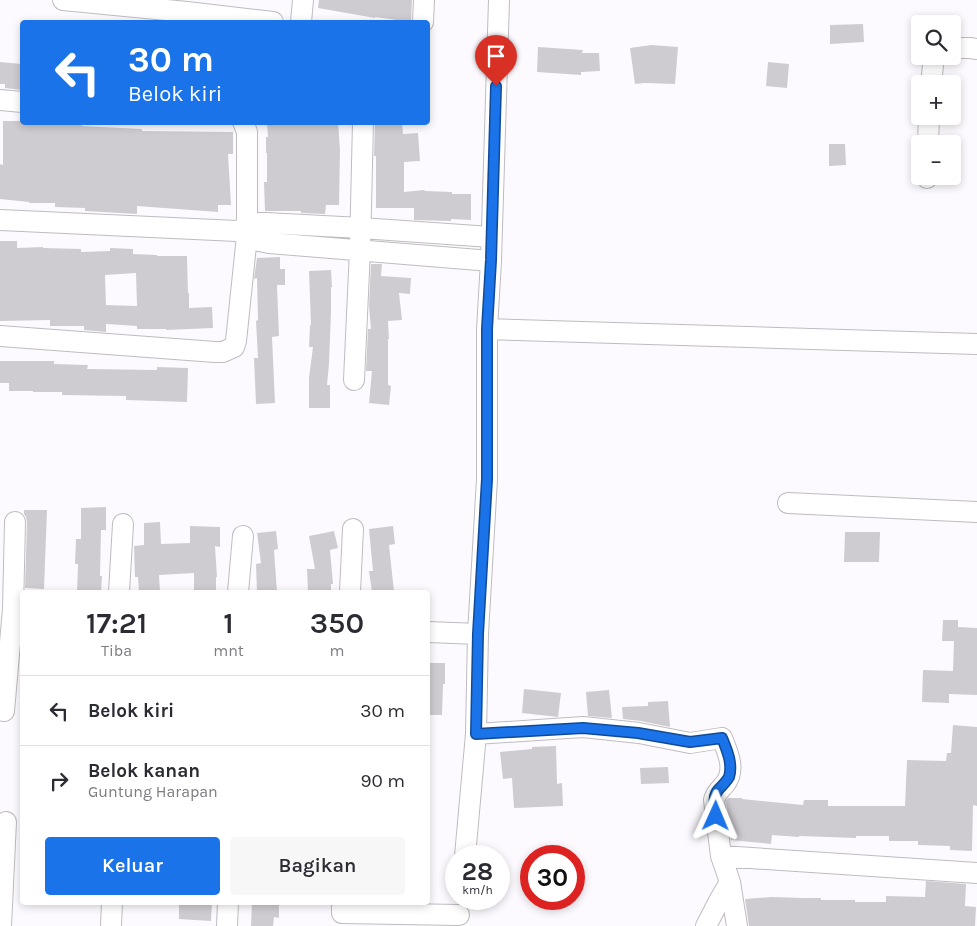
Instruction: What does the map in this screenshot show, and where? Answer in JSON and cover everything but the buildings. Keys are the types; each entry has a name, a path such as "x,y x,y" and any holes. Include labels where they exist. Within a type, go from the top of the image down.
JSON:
{"street":[{"path":"301,20 303,0"},
{"path":"423,20 424,0"},
{"path":"466,845 476,734 478,634 487,479 487,329 491,260 498,0"},
{"path":"74,1 187,6 262,20"},
{"path":"961,48 977,49"},
{"path":"0,100 20,102"},
{"path":"0,336 215,352 223,352 234,347 244,232 247,132 244,125"},
{"path":"354,380 363,125"},
{"path":"0,220 244,232 259,241 270,243 491,260"},
{"path":"244,232 259,223 266,223 491,237"},
{"path":"487,329 977,344"},
{"path":"788,503 977,512"},
{"path":"4,711 12,609 15,522"},
{"path":"119,590 123,524"},
{"path":"350,590 353,529"},
{"path":"238,590 243,536"},
{"path":"430,632 478,634"},
{"path":"476,734 583,728 638,733 690,742 722,738 729,755 730,771 726,783 716,792 714,800 721,856 730,882 738,926"},
{"path":"1,926 6,822"},
{"path":"721,856 977,873"},
{"path":"706,926 730,882"},
{"path":"111,926 112,905"},
{"path":"227,926 228,905"},
{"path":"341,914 459,913"}],"route":[{"path":"496,86 487,329 487,479 478,634 476,734 583,728 638,733 690,742 722,738 729,755 730,771 726,783 717,791 714,800 716,816"}]}
